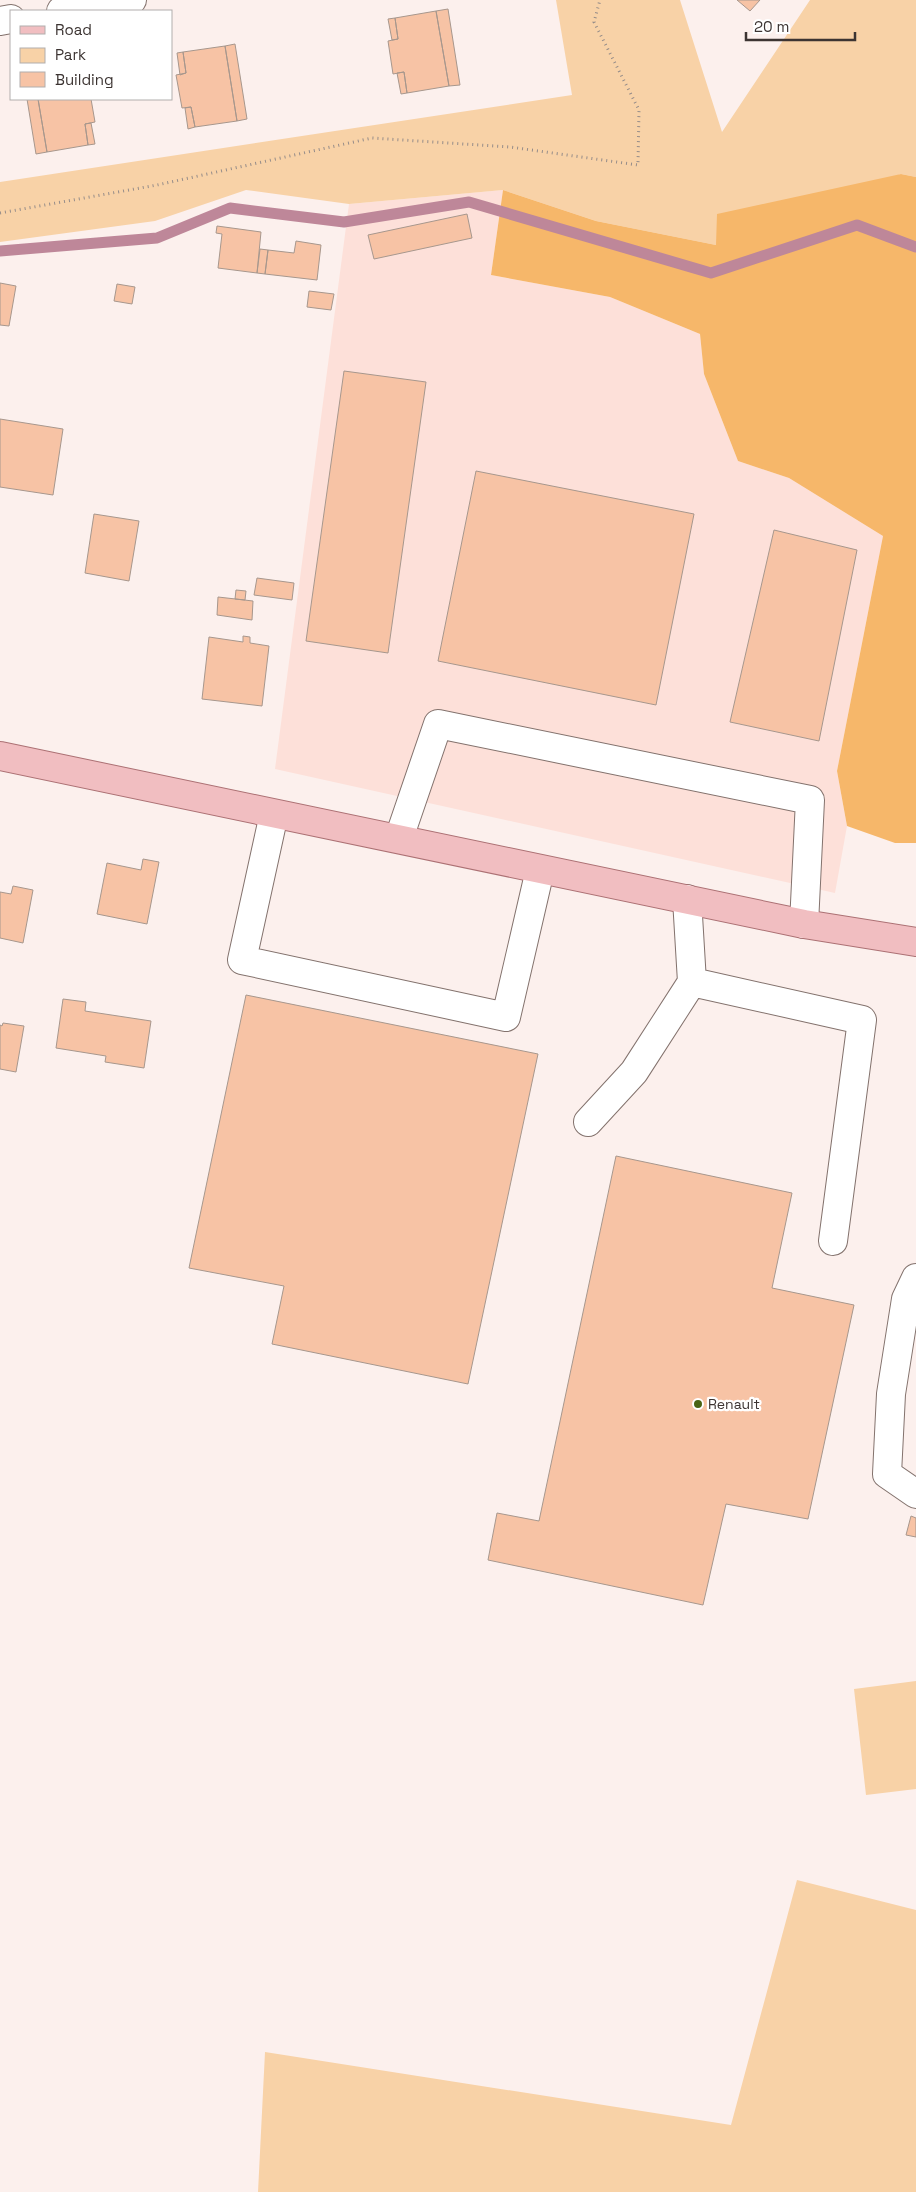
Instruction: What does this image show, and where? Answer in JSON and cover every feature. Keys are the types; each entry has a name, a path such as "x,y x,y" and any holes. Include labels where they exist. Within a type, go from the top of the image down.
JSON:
{"main road":[{"path":"0,756 804,924 916,942"}],"street":[{"path":"67,10 132,0"},
{"path":"399,838 438,724 810,800 804,924"},
{"path":"274,814 242,960 506,1017 540,870"},
{"path":"588,1122 634,1072 692,982 687,900"},
{"path":"692,982 862,1020 832,1241"},
{"path":"916,1278 906,1300 891,1394 887,1474 916,1494"}],"path":[{"path":"0,213 157,185 372,138 510,147 638,165 639,110 594,22 600,0"}],"shaded area":[{"path":"901,174 916,177 916,843 895,843 847,826 837,771 883,536 789,478 738,461 704,374 700,334 610,297 491,275 503,190 596,221 716,245 717,214"},
{"path":"503,190 491,275 610,297 700,334 704,374 738,461 789,478 883,536 837,771 847,826 835,893 275,769 349,204"}],"green space":[{"path":"556,0 680,0 722,132 810,0 916,0 916,177 901,174 716,245 596,221 503,190 349,204 246,190 155,221 0,242 0,182 572,95"},
{"path":"916,1681 916,1789 866,1795 854,1689"},
{"path":"797,1880 916,1910 916,2192 258,2192 265,2052 731,2125"}],"building":[{"path":"737,0 760,0 750,11"},
{"path":"448,9 460,85 449,86 436,11"},
{"path":"436,11 449,86 407,93 404,72 393,74 388,41 398,39 395,18"},
{"path":"395,18 398,39 392,40 388,19"},
{"path":"235,44 247,119 237,121 225,46"},
{"path":"225,46 237,121 195,127 191,107 182,108 176,75 186,73 183,52"},
{"path":"183,52 186,73 180,75 177,53"},
{"path":"404,72 407,93 401,94 397,73"},
{"path":"27,100 38,100 47,152 36,154"},
{"path":"38,100 91,100 95,122 85,124 88,145 47,152"},
{"path":"191,107 195,127 188,129 185,108"},
{"path":"91,123 95,144 88,145 85,124"},
{"path":"467,214 472,238 374,259 368,235"},
{"path":"217,226 261,232 257,273 218,268 222,234 216,233"},
{"path":"296,241 321,245 317,280 265,274 268,250 294,253"},
{"path":"260,249 268,250 265,274 257,273"},
{"path":"0,283 16,286 9,326 0,325"},
{"path":"117,284 135,287 132,304 114,301"},
{"path":"309,291 334,294 331,310 307,307"},
{"path":"344,371 426,382 388,653 306,641"},
{"path":"0,419 63,429 53,495 0,487"},
{"path":"476,471 694,514 656,705 438,661"},
{"path":"94,514 139,521 129,581 85,573"},
{"path":"774,530 857,550 819,741 730,722"},
{"path":"257,578 294,583 292,600 254,595"},
{"path":"236,590 246,591 245,600 235,599"},
{"path":"218,597 253,601 252,620 217,615"},
{"path":"243,636 250,637 250,643 269,646 262,706 202,699 209,637 243,642"},
{"path":"143,859 159,862 147,924 97,914 107,863 141,870"},
{"path":"13,886 33,890 23,943 0,938 0,892 11,894"},
{"path":"246,995 538,1054 468,1384 272,1344 284,1286 189,1268"},
{"path":"63,999 86,1002 85,1011 151,1021 144,1068 105,1062 106,1056 56,1048"},
{"path":"3,1023 24,1026 16,1072 0,1069 0,1025 2,1026"},
{"name":"Renault","path":"616,1156 792,1193 772,1288 854,1305 808,1519 726,1504 703,1605 488,1560 497,1513 539,1521"},
{"path":"911,1516 916,1518 916,1537 906,1535"}],"waterway":[{"path":"0,251 157,238 230,208 344,222 469,202 711,273 857,225 916,247"}],"place":[{"name":"Renault","path":"698,1404"}]}
